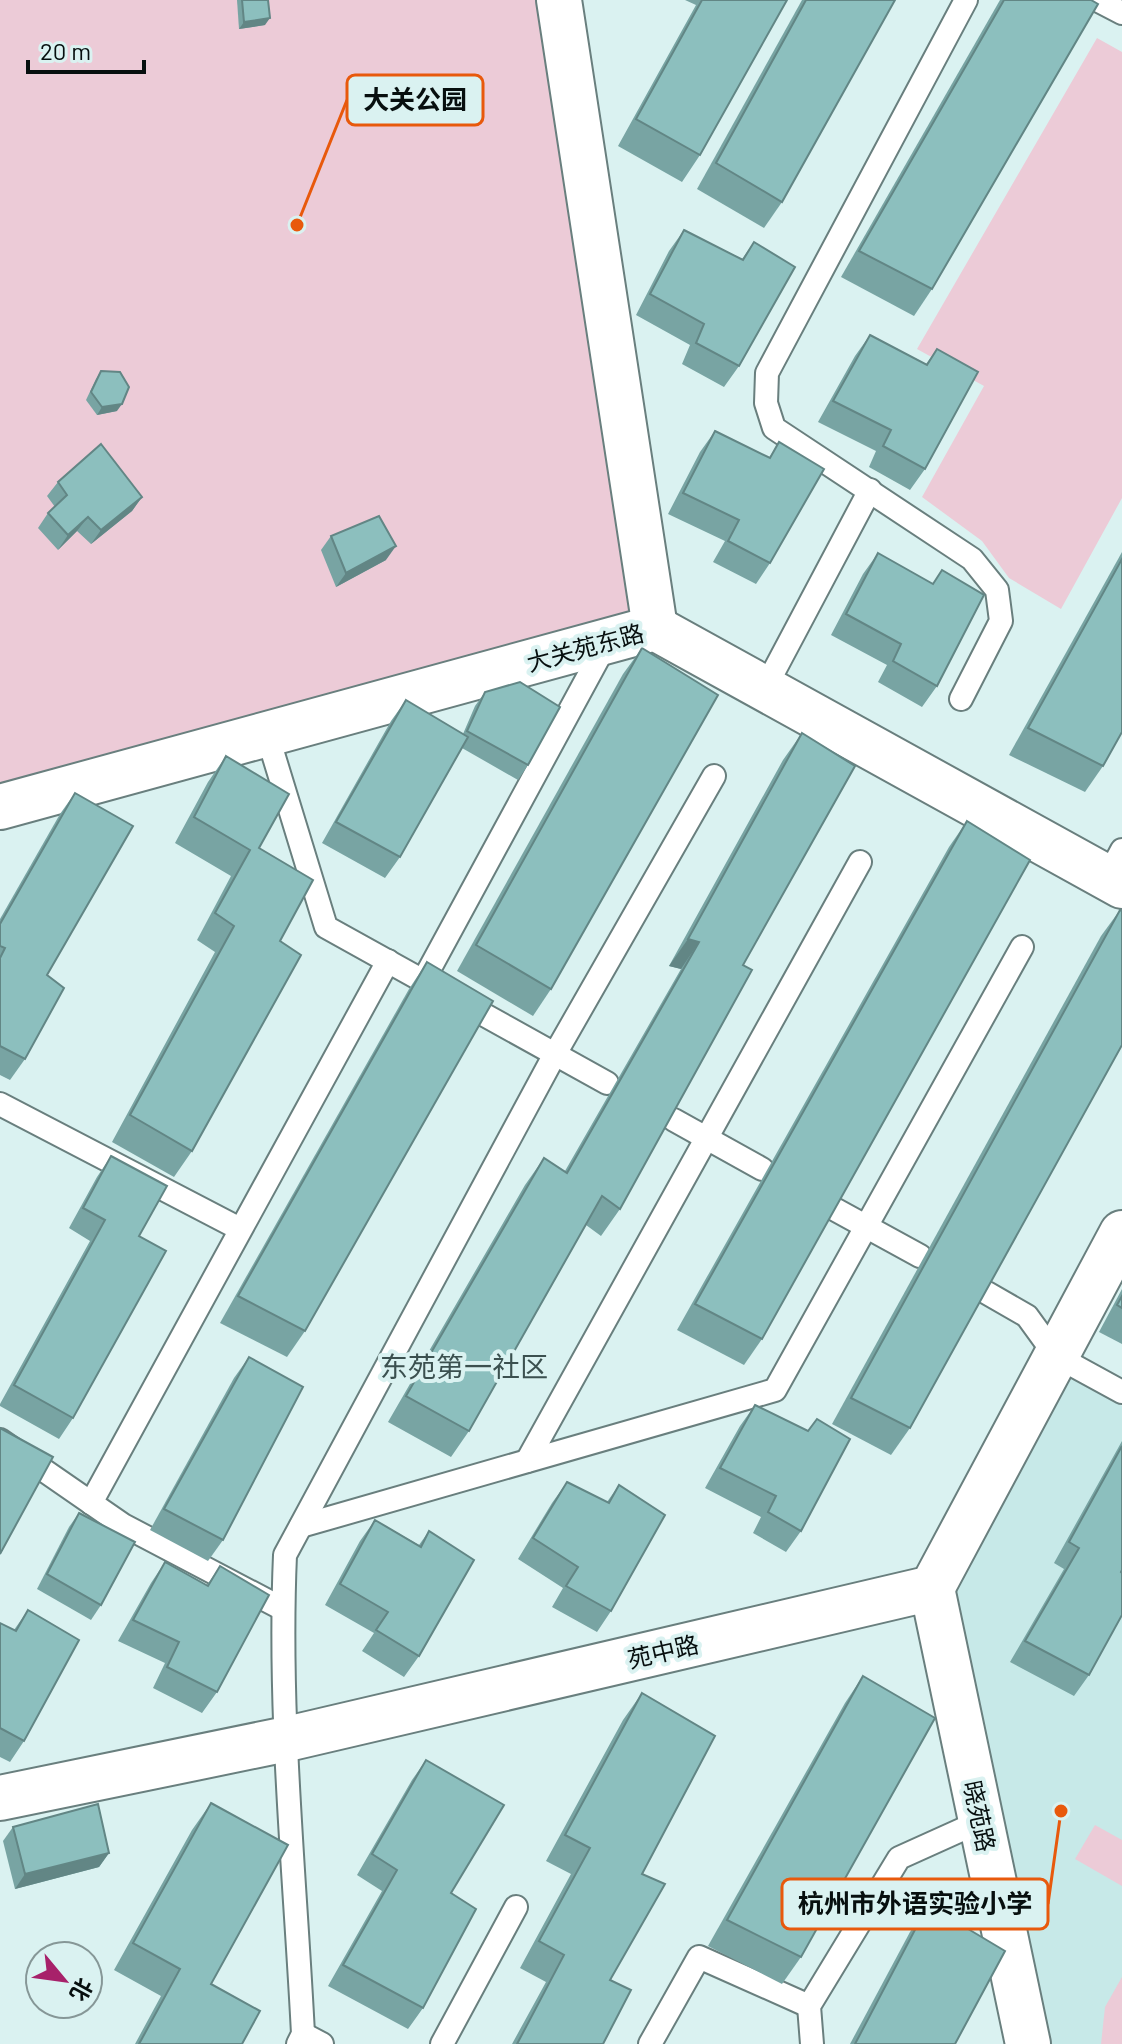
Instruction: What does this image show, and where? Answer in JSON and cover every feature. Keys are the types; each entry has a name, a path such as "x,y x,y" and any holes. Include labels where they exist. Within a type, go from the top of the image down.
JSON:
{"street":[{"path":"559,0 655,628"},
{"name":"大关苑东路","path":"0,807 655,628 1117,871"},
{"path":"932,1588 1122,1233"},
{"name":"苑中路","path":"0,1798 287,1739 932,1588"},
{"name":"晓苑路","path":"932,1588 1028,2044"}],"lane":[{"path":"961,699 1001,621 997,590 972,559 774,428 766,403 767,373 966,0"},
{"path":"1097,0 1122,13"},
{"path":"765,688 870,490"},
{"path":"423,981 608,641"},
{"path":"267,734 326,927 607,1083"},
{"path":"308,2041 287,1739 283,1609 285,1555 555,1054 714,776"},
{"path":"527,1461 860,862"},
{"path":"301,1526 775,1390 1022,947"},
{"path":"91,1503 388,961"},
{"path":"0,1104 240,1229"},
{"path":"674,1120 762,1169"},
{"path":"836,1210 920,1256"},
{"path":"987,1293 1027,1316 1056,1356 1122,1392"},
{"path":"0,1440 123,1525 283,1609"},
{"path":"812,2044 809,2006 899,1858 981,1821"},
{"path":"442,2044 516,1907"},
{"path":"650,2044 699,1957 809,2006"}],"shaded area":[{"path":"0,0 559,0 655,628 0,807"},
{"path":"1097,38 1122,52 1122,498 1061,609 1009,578 982,541 922,497 984,386 917,349"},
{"path":"1063,1373 1122,1406 1122,2044 1046,2044 952,1577"},
{"path":"1095,1825 1122,1840 1122,1886 1075,1859"},
{"path":"1122,1977 1122,2044 1101,2044 1105,2007"}],"building":[{"path":"242,0 268,0 270,18 244,22"},
{"path":"702,0 787,0 700,155 636,119"},
{"path":"806,0 895,0 782,202 716,163"},
{"path":"1004,0 1091,0 1098,4 932,289 859,251"},
{"path":"684,230 743,260 754,242 795,267 739,366 696,343 704,324 650,294"},
{"path":"870,335 927,365 937,349 978,372 925,469 883,446 891,430 833,401"},
{"path":"101,371 120,372 129,387 122,404 102,407 91,392"},
{"path":"715,431 770,458 779,442 824,469 770,563 728,541 739,520 683,493"},
{"path":"101,444 142,497 101,530 88,517 68,535 48,513 67,495 58,482"},
{"path":"379,516 396,546 346,573 331,536"},
{"path":"878,553 933,584 942,570 984,595 937,686 893,661 901,644 846,614"},
{"path":"1122,559 1122,732 1103,766 1028,728"},
{"path":"642,648 718,695 551,989 476,945"},
{"path":"520,682 560,707 528,765 467,731 485,692"},
{"path":"406,700 468,737 400,857 336,822"},
{"path":"802,733 855,766 743,965 752,970 620,1209 602,1196 469,1431 406,1396 544,1158 567,1173 699,942 688,939"},
{"path":"226,756 289,794 259,848 313,880 280,941 301,955 192,1151 130,1115 234,926 215,913 250,850 194,817"},
{"path":"75,793 133,826 47,975 64,988 25,1059 0,1046 0,958 5,948 0,946 0,924"},
{"path":"967,821 1030,860 762,1339 695,1304"},
{"path":"1120,910 1122,1045 910,1428 851,1398"},
{"path":"427,962 493,1001 305,1331 238,1296"},
{"path":"111,1156 167,1186 139,1236 166,1251 73,1418 14,1385 105,1220 83,1208"},
{"path":"249,1357 303,1387 223,1540 164,1509"},
{"path":"755,1405 808,1431 817,1419 850,1439 801,1531 768,1512 776,1496 720,1468"},
{"path":"0,1428 53,1457 0,1554"},
{"path":"1122,1446 1122,1615 1089,1675 1025,1641 1079,1548 1069,1542"},
{"path":"567,1482 609,1503 619,1485 665,1515 611,1611 566,1586 578,1567 533,1538"},
{"path":"79,1513 135,1542 101,1605 47,1574"},
{"path":"375,1520 421,1547 429,1531 474,1560 419,1656 376,1630 388,1612 340,1584"},
{"path":"165,1562 208,1586 220,1566 269,1595 217,1692 167,1667 179,1642 133,1620"},
{"path":"28,1610 79,1640 24,1741 0,1728 0,1623 16,1631"},
{"path":"863,1676 935,1718 801,1957 727,1920"},
{"path":"642,1693 715,1736 642,1874 665,1884 610,1980 631,1990 603,2044 517,2044 564,1955 539,1941 590,1848 565,1835"},
{"path":"426,1760 504,1805 451,1893 476,1909 423,2008 343,1965 397,1870 372,1854"},
{"path":"211,1803 288,1845 211,1984 260,2011 242,2044 139,2044 180,1969 133,1943"},
{"path":"98,1804 109,1853 25,1874 13,1827"},
{"path":"928,1905 1005,1951 955,2044 855,2044"}],"place":[{"name":"大关公园","path":"297,225"},
{"name":"杭州市外语实验小学","path":"1061,1811"}],"district":[{"name":"东苑第一社区","path":"464,1366"}]}
